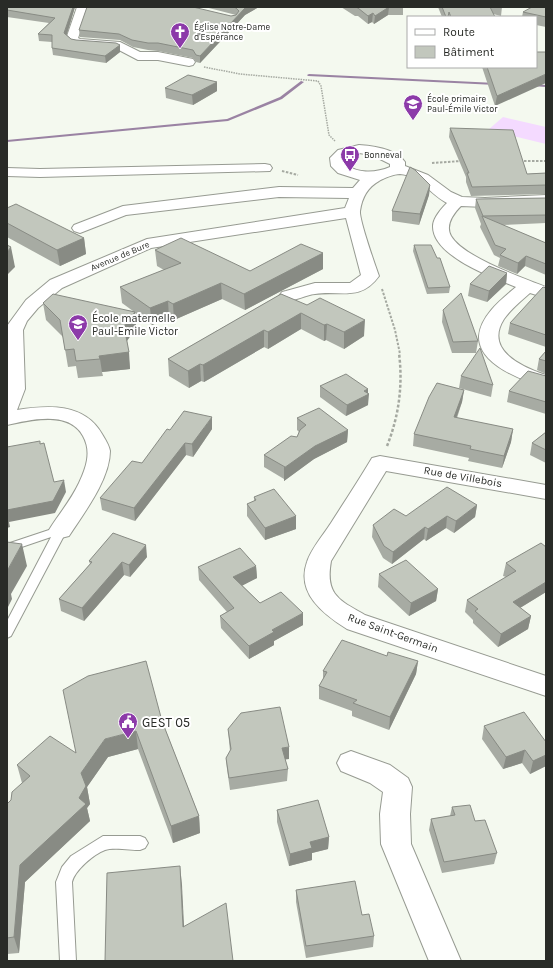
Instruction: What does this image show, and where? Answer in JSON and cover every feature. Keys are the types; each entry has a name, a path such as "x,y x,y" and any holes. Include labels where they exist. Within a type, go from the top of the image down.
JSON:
{"street":[{"path":"83,7 72,39 77,42 120,46 138,56 158,56 190,62"},
{"path":"357,185 338,166 337,158 341,155 353,150 371,150 391,156 398,162 397,169"},
{"path":"7,172 40,173 265,168"},
{"path":"80,228 123,211 272,192 357,185 397,169 422,178 446,195 458,201 546,200"},
{"path":"288,296 305,290 320,288 354,289 364,284 370,276 352,212 357,185"},
{"path":"458,201 449,211 441,227 442,234 447,242 466,258 481,266 546,293"},
{"name":"Avenue de Bure","path":"7,411 15,389 14,330 19,320 32,304 56,284 147,244 352,212"},
{"path":"528,286 502,310 492,325 489,336 491,348 501,360 516,371 546,381"},
{"path":"7,419 24,414 39,413 65,415 84,422 93,434 99,450 91,481 82,499 61,530"},
{"name":"Rue de Villebois","path":"380,463 546,492"},
{"name":"Rue Saint-Germain","path":"380,463 319,561 317,571 318,586 325,601 335,610 356,622 546,687"},
{"path":"546,680 546,687"},
{"path":"351,763 380,774 398,787 395,814 396,844 445,961"}],"lane":[{"path":"7,548 61,530"},
{"path":"7,633 61,530"},
{"path":"68,961 64,882 67,872 76,861 103,843 140,843"}],"path":[{"path":"190,62 192,64 240,74 318,81 321,86 329,135 338,144 353,150"},
{"path":"431,163 465,161"},
{"path":"516,161 546,161"},
{"path":"370,276 381,284 398,343 400,392 396,422 392,437 380,463"}],"shaded area":[{"path":"503,117 546,127 546,144 488,130"}],"building":[{"path":"7,7 73,7 64,33 71,39 116,43 120,45 105,56 52,48 52,35 38,34 55,18 7,10"},
{"path":"87,7 193,7 231,16 236,15 239,11 233,7 246,7 200,56 196,55 193,50 158,43 132,40 119,34 79,30"},
{"path":"355,7 389,7 375,16 373,13 368,16"},
{"path":"442,7 490,7 494,16 451,16 449,12 448,16 446,16"},
{"path":"532,7 546,7 546,17 523,12"},
{"path":"537,52 546,52 546,74 497,96 487,68 537,68"},
{"path":"188,75 217,82 192,95 165,88"},
{"path":"450,128 513,130 527,174 546,173 546,185 472,187 467,173 469,173"},
{"path":"410,167 430,185 420,214 392,211"},
{"path":"546,198 546,215 483,216 476,199"},
{"path":"16,204 84,238 57,250 7,223 7,208"},
{"path":"482,216 546,243 546,264 526,256 518,263 500,255 506,249 495,245"},
{"path":"181,238 250,271 301,244 323,253 244,294 221,283 173,304 168,301 150,308 120,287 181,263 155,250"},
{"path":"7,245 11,247 7,252"},
{"path":"414,245 431,245 437,258 440,258 450,287 428,288"},
{"path":"489,266 507,273 489,291 470,284"},
{"path":"543,287 546,288 546,335 510,323"},
{"path":"461,293 478,341 453,342 443,310"},
{"path":"53,294 135,312 124,326 129,352 99,356 100,359 76,361 74,349 65,350 60,320 43,303"},
{"path":"281,294 307,305 320,298 365,320 344,332 327,324 324,325 301,313 268,332 264,330 203,365 200,364 188,371 168,359"},
{"path":"480,348 493,385 461,376"},
{"path":"546,351 546,361 539,359"},
{"path":"528,371 546,376 546,402 509,391"},
{"path":"346,374 368,389 364,391 369,394 347,405 320,386"},
{"path":"437,383 464,390 454,417 513,429 504,456 470,449 471,446 414,434 429,397"},
{"path":"319,408 348,430 315,446 284,468 285,467 264,455 291,436 297,437 300,430 306,425 297,418"},
{"path":"184,411 212,417 192,444 185,443 134,508 100,498 132,461 142,463 167,429 170,430"},
{"path":"546,432 546,450 532,443"},
{"path":"40,441 40,444 44,443 54,482 64,480 53,501 7,510 7,447"},
{"path":"447,487 477,505 456,521 447,516 428,529 425,527 393,552 384,546 373,525 394,509 406,516"},
{"path":"274,489 296,516 265,528 247,504 256,500 254,497"},
{"path":"113,533 146,545 129,565 122,562 82,608 59,599 92,562 89,561"},
{"path":"7,542 22,544 7,571"},
{"path":"541,543 546,547 546,582 513,602 531,616 501,634 475,611 478,609 467,600 516,571 506,563"},
{"path":"240,548 256,566 233,577 260,603 281,592 303,613 272,630 274,632 249,646 220,616 234,608 198,567"},
{"path":"406,560 438,589 411,603 379,574"},
{"path":"342,640 387,656 388,652 418,661 390,717 353,703 357,700 319,686 327,672 323,671"},
{"path":"146,661 162,721 199,816 171,826 136,731 105,739 81,773 86,786 79,798 86,804 20,865 14,937 7,938 7,804 11,800 12,792 30,776 17,765 50,736 76,753 63,690 88,676"},
{"path":"280,707 289,747 282,748 288,769 229,778 226,758 231,749 228,729 241,713"},
{"path":"524,712 546,742 546,755 533,761 525,750 506,757 484,726"},
{"path":"318,800 329,837 310,842 312,848 290,854 277,810"},
{"path":"470,805 475,821 485,820 497,853 444,862 431,819 455,815 452,807"},
{"path":"180,866 183,927 226,903 233,961 105,961 107,873"},
{"path":"355,881 362,915 369,914 374,936 306,946 296,890"}],"waterway":[{"path":"309,75 496,84"},
{"path":"7,141 228,120 281,98 302,82"},
{"path":"532,85 546,86"}],"place":[{"name":"Église Notre-Dame d'Espérance","path":"180,49"},
{"name":"École primaire Paul-Émile Victor","path":"413,121"},
{"name":"Bonneval","path":"350,172"},
{"name":"École maternelle Paul-Emile Victor","path":"78,341"},
{"name":"GEST 05","path":"128,739"}]}
